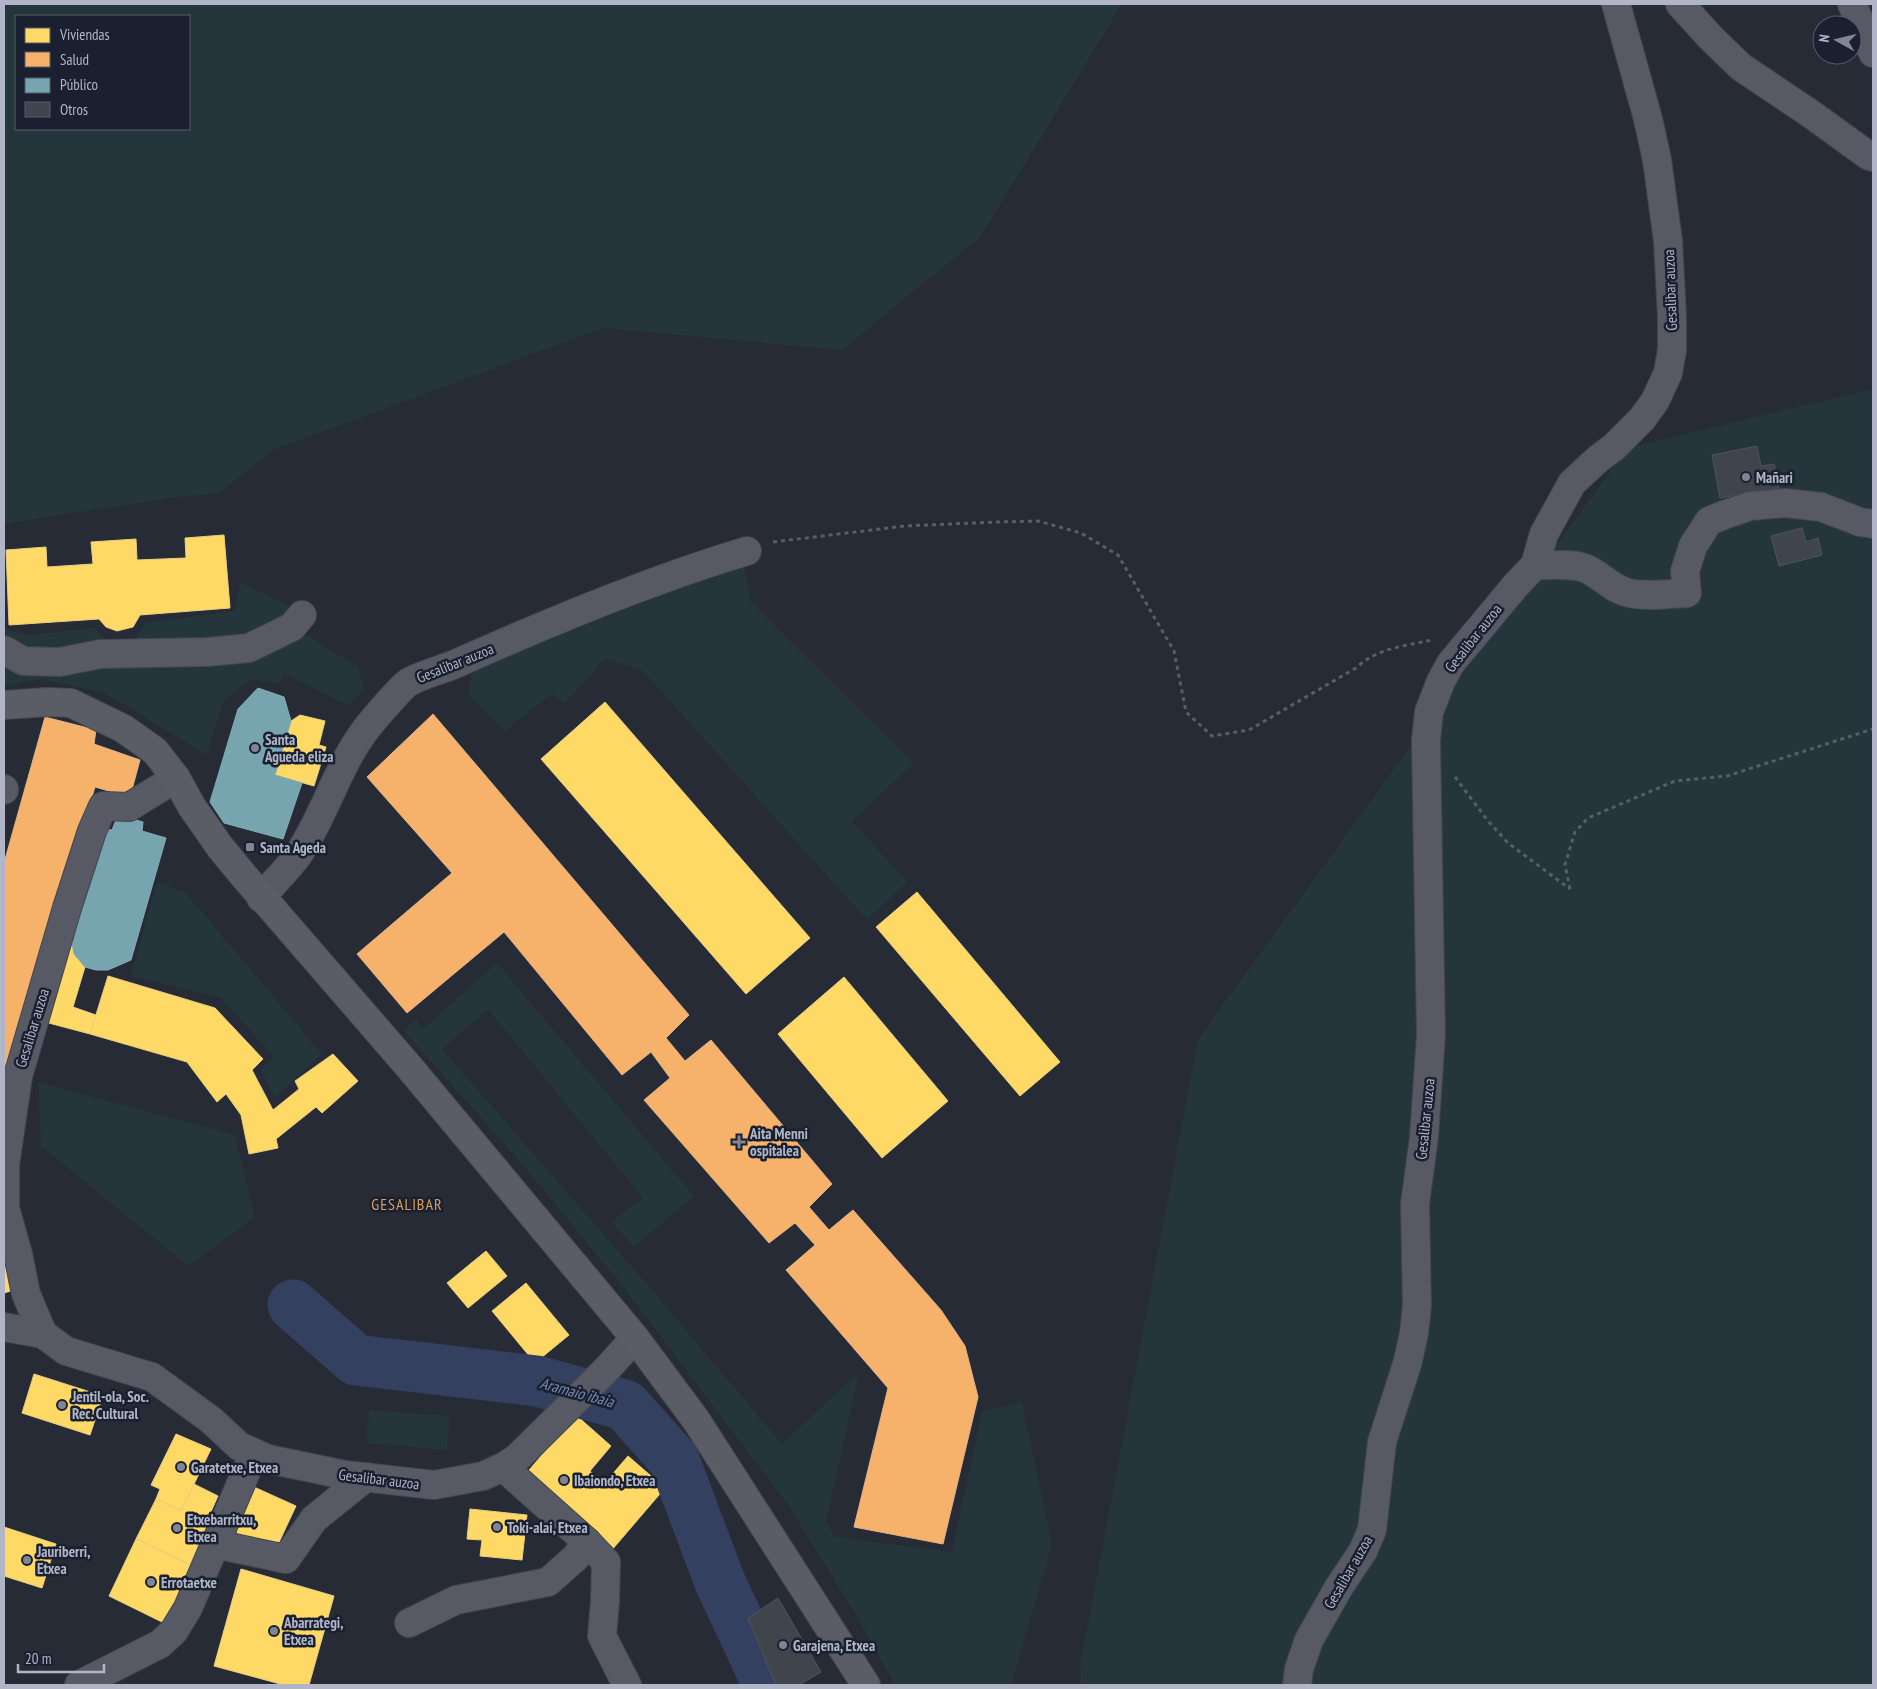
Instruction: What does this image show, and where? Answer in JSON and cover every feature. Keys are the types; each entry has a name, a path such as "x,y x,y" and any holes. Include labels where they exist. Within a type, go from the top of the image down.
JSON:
{"main road":[{"path":"4,705 48,702 71,703 124,729 155,751 176,778 192,807 220,847 261,898 410,1068 635,1338 696,1420 866,1685"}],"street":[{"name":"Gesalibar auzoa","path":"1297,1685 1299,1669 1309,1640 1339,1587 1363,1551 1372,1530 1378,1492 1382,1442 1408,1361 1414,1332 1417,1305 1415,1204 1424,1137 1431,1035 1426,728 1429,712 1440,681 1451,663 1535,565 1544,534 1572,483 1614,447 1642,419 1662,389 1670,362 1672,317 1668,241 1657,160 1648,119 1616,4"},
{"path":"1680,4 1741,67 1873,157"},
{"path":"1852,4 1873,53"},
{"path":"1535,565 1571,566 1588,569 1614,588 1629,593 1647,595 1687,593 1685,571 1693,546 1709,521 1724,515 1750,506 1786,503 1821,507 1860,522 1873,524"},
{"name":"Gesalibar auzoa","path":"261,898 298,855 315,824 332,786 366,729 408,682 460,663 541,626 689,568 747,551"},
{"path":"4,650 23,661 60,662 100,654 207,652 249,648 292,627 302,615"},
{"name":"Gesalibar auzoa","path":"43,1334 26,1294 6,1208 5,1165 18,1076 67,908 92,831 103,806 129,807 176,778"},
{"name":"Gesalibar auzoa","path":"4,1327 43,1334 66,1351 152,1377 211,1420 239,1446 268,1459 345,1476 434,1485 483,1476 517,1458 605,1371 635,1338"},
{"path":"79,1685 160,1644 174,1631 188,1608 254,1453"},
{"path":"503,1467 587,1542 606,1562 606,1601 602,1636 627,1685"},
{"path":"215,1544 286,1560 314,1519 366,1478"},
{"path":"409,1623 456,1600 548,1582 576,1558 587,1542"}],"path":[{"path":"747,551 777,541 905,526 1038,521 1081,533 1118,556 1174,651 1186,712 1212,736 1249,730 1356,668 1365,659 1381,652 1436,639 1436,643 1463,650"},
{"path":"1454,776 1508,843 1570,889 1565,865 1575,832 1588,818 1675,781 1727,776 1873,729"}],"shaded area":[{"path":"4,4 1122,4 981,236 842,350 603,328 273,450 219,493 169,498 4,524"},
{"path":"1873,389 1873,1685 1081,1685 1080,1666 1198,1039 1627,448"},
{"path":"745,567 751,601 914,763 852,821 907,882 867,920 643,671 606,658 565,703 551,694 505,731 468,695 472,669 675,590"},
{"path":"240,583 290,606 293,627 358,667 364,689 348,706 284,673 281,684 251,679 223,701 207,755 105,693 41,679 4,686 4,657 11,653 4,629 29,635 95,628 113,648 130,648 145,623 235,611"},
{"path":"157,882 186,893 322,1054 274,1098 261,1070 274,1057 221,998 131,976"},
{"path":"497,963 694,1196 634,1247 611,1222 643,1198 488,1009 442,1049 653,1291 782,1444 859,1372 826,1522 835,1537 952,1552 982,1411 1022,1402 1052,1545 1011,1685 895,1685 856,1615 788,1505 625,1289 523,1165 404,1031 416,1019 423,1029"},
{"path":"38,1082 235,1135 255,1217 188,1266 41,1146"},
{"path":"369,1410 450,1416 447,1450 366,1443"}],"building: Viviendas":[{"path":"224,535 230,608 140,615 133,627 117,631 106,627 99,619 9,625 6,550 46,547 47,567 93,564 91,542 136,539 137,560 186,558 185,538"},
{"path":"605,702 810,938 746,994 541,759"},
{"path":"300,715 325,721 319,745 326,747 314,786 275,775 291,721"},
{"path":"917,892 1060,1062 1020,1096 876,927"},
{"path":"71,937 74,954 85,967 73,1007 96,1015 90,1034 45,1022"},
{"path":"108,976 215,1008 263,1059 252,1070 273,1110 299,1089 295,1081 333,1054 358,1081 322,1113 316,1107 276,1139 278,1148 249,1154 241,1115 226,1094 217,1102 187,1062 90,1034"},
{"path":"844,977 948,1101 882,1158 778,1034"},
{"path":"4,1237 18,1289 4,1293"},
{"path":"486,1251 507,1276 468,1308 447,1283"},
{"path":"526,1283 569,1335 535,1363 492,1311"},
{"name":"Jentil-ola, Soc. Rec. Cultural","path":"34,1374 103,1396 90,1435 22,1413"},
{"name":"Ibaiondo, Etxea","path":"576,1415 611,1446 590,1471 604,1484 628,1456 665,1488 611,1551 524,1476"},
{"name":"Garatetxe, Etxea","path":"176,1434 211,1449 181,1511 156,1499 160,1489 151,1485"},
{"name":"Etxebarritxu, Etxea","path":"194,1484 218,1496 210,1514 218,1517 194,1567 136,1539 156,1499 181,1511"},
{"path":"254,1487 296,1506 275,1551 233,1531"},
{"name":"Toki-alai, Etxea","path":"470,1509 527,1515 522,1560 480,1556 482,1540 467,1539"},
{"name":"Jauriberri, Etxea","path":"4,1527 56,1544 42,1588 4,1576"},
{"name":"Errotaetxe","path":"136,1539 194,1567 166,1624 109,1596"},
{"name":"Abarrategi, Etxea","path":"241,1569 334,1596 309,1685 284,1685 214,1666"}],"building: Salud":[{"name":"Aita Menni ospitalea","path":"433,714 689,1015 666,1038 685,1061 711,1040 832,1184 809,1207 829,1230 853,1210 941,1310 965,1346 978,1397 943,1544 854,1527 888,1388 786,1270 815,1245 795,1223 769,1243 644,1100 670,1078 651,1052 622,1075 504,932 407,1013 357,954 452,873 367,777"},
{"path":"45,717 96,730 94,744 140,760 130,797 95,787 4,1085 4,863"}],"building: Público":[{"name":"Santa Agueda eliza","path":"258,688 284,697 291,721 275,775 302,783 283,839 224,823 210,802 238,709"},
{"path":"118,815 143,822 142,831 166,838 131,960 108,970 96,970 85,967 74,954 71,937 104,829 112,830"}],"building: Otros":[{"name":"Mañari","path":"1757,446 1761,466 1774,464 1779,488 1720,498 1712,455"},
{"path":"1802,528 1806,542 1818,538 1822,555 1779,566 1771,536"},
{"name":"Garajena, Etxea","path":"778,1598 821,1672 799,1685 776,1685 748,1618"}],"waterway":[{"name":"Aramaio ibaia","path":"293,1305 356,1360 537,1381 625,1405 674,1460 720,1582 768,1685"}],"place":[{"name":"Mañari","path":"1746,477"},
{"name":"Santa Agueda eliza","path":"255,748"},
{"name":"Santa Ageda","path":"250,847"},
{"name":"Aita Menni ospitalea","path":"739,1142"},
{"name":"Jentil-ola, Soc. Rec. Cultural","path":"62,1405"},
{"name":"Garatetxe, Etxea","path":"181,1467"},
{"name":"Ibaiondo, Etxea","path":"564,1480"},
{"name":"Toki-alai, Etxea","path":"497,1527"},
{"name":"Etxebarritxu, Etxea","path":"177,1528"},
{"name":"Jauriberri, Etxea","path":"27,1560"},
{"name":"Errotaetxe","path":"151,1582"},
{"name":"Abarrategi, Etxea","path":"274,1631"},
{"name":"Garajena, Etxea","path":"783,1645"}],"district":[{"name":"GESALIBAR","path":"407,1204"}]}
